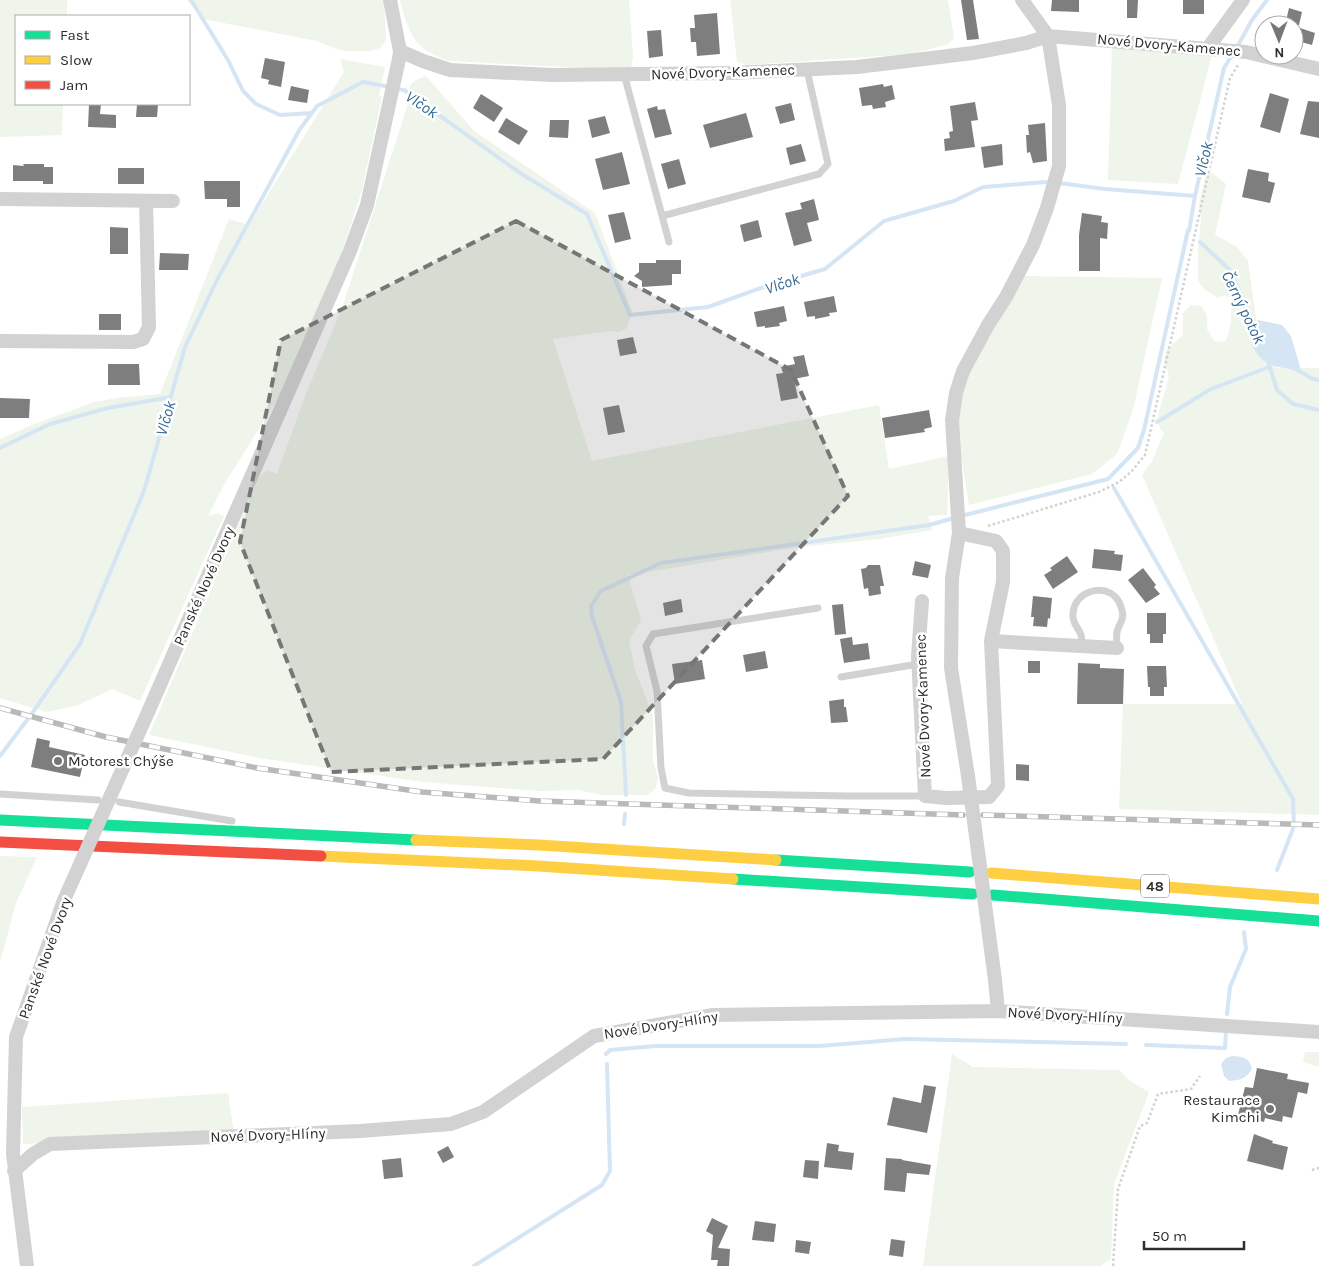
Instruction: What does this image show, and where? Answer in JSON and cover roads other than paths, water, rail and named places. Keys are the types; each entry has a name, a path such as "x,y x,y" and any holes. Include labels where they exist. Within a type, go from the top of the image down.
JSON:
{"highway":[{"path":"0,820 539,844 970,872"},
{"path":"0,842 538,866 974,894"},
{"name":"48","path":"991,873 1319,899"},
{"name":"48","path":"994,895 1319,921"}],"street":[{"name":"Panské Nové Dvory","path":"14,1172 12,1154 16,1037 64,900 350,251 367,205 400,50 390,0"},
{"path":"958,529 952,420 956,393 964,371 988,325 1006,298 1033,245 1047,208 1058,166 1059,105 1048,36 1022,0"},
{"path":"1211,48 1243,0"},
{"name":"Nové Dvory-Kamenec","path":"400,50 423,61 450,70 552,75 732,73 856,67 972,53 1026,43 1048,36 1246,52 1319,69"},
{"path":"0,199 173,201"},
{"path":"0,341 133,342 143,339 149,327 146,201"},
{"name":"Nové Dvory-Kamenec","path":"922,601 918,664 925,796 946,798 989,797 998,786 991,641 1003,582 1003,551 996,541 958,529 952,578 951,668 968,776 995,980 998,1012"},
{"path":"991,641 1117,648"},
{"name":"Nové Dvory-Hlíny","path":"14,1172 32,1154 50,1144 360,1132 451,1124 483,1112 594,1036 713,1015 998,1012 1319,1032"},
{"path":"14,1172 24,1266"}],"lane":[{"path":"662,216 819,174 828,164 807,70"},
{"path":"624,74 669,242"},
{"path":"1082,647 1081,634 1075,626 1072,616 1074,607 1079,598 1087,592 1096,590 1106,591 1115,596 1121,604 1123,614 1122,624 1117,632 1117,648"},
{"path":"818,608 653,634 646,646 658,691 661,768 665,788 688,793 925,796"},
{"path":"841,678 918,664"},
{"path":"0,794 98,800"},
{"path":"119,802 239,822"},
{"path":"249,823 326,836"}],"water":[{"path":"1258,320 1282,325 1291,336 1301,370 1272,365 1260,357 1255,351 1248,331"},
{"path":"1232,1056 1245,1058 1252,1069 1242,1078 1229,1081 1224,1076 1221,1064 1226,1058"}],"waterway":[{"path":"191,0 228,60 243,91 256,104 280,115 312,113"},
{"name":"Vlčok","path":"1236,49 1252,20 1267,0"},
{"name":"Vlčok","path":"1189,231 1224,68 1232,55"},
{"name":"Vlčok","path":"0,756 80,644 144,491 185,347 217,280 300,129 317,106 363,82 390,87"},
{"name":"Vlčok","path":"396,89 404,90 520,173 587,214 630,315 708,307 764,287 825,269 884,221 954,201 983,187 1046,182"},
{"name":"Vlčok","path":"1059,183 1105,189 1195,196"},
{"path":"961,516 1108,479 1138,448 1144,430 1188,230"},
{"name":"Černý potok","path":"1200,242 1230,270 1256,329"},
{"path":"1267,358 1277,390 1293,404 1319,410"},
{"name":"Vlčok","path":"1157,422 1211,389 1269,367"},
{"name":"Černý potok","path":"1294,368 1313,379 1319,380"},
{"path":"0,448 50,424 108,408 171,397"},
{"path":"1114,488 1293,799 1294,826 1277,870"},
{"path":"626,795 621,702 592,616 591,606 601,591 661,563 929,525 954,518"},
{"path":"624,824 625,814"},
{"path":"1227,1014 1230,987 1246,949 1244,932"},
{"path":"1146,1045 1225,1048 1226,1031"},
{"path":"606,1054 610,1050 656,1046 820,1046 905,1039 1126,1044"},
{"path":"474,1266 602,1185 610,1171 607,1064"}],"railway":[{"path":"0,708 106,737 257,768 422,792 540,801 963,815"},
{"path":"983,815 1319,825"}],"place":[{"name":"Motorest Chýše","path":"58,761"},
{"name":"Restaurace Kimchi","path":"1270,1109"}]}
